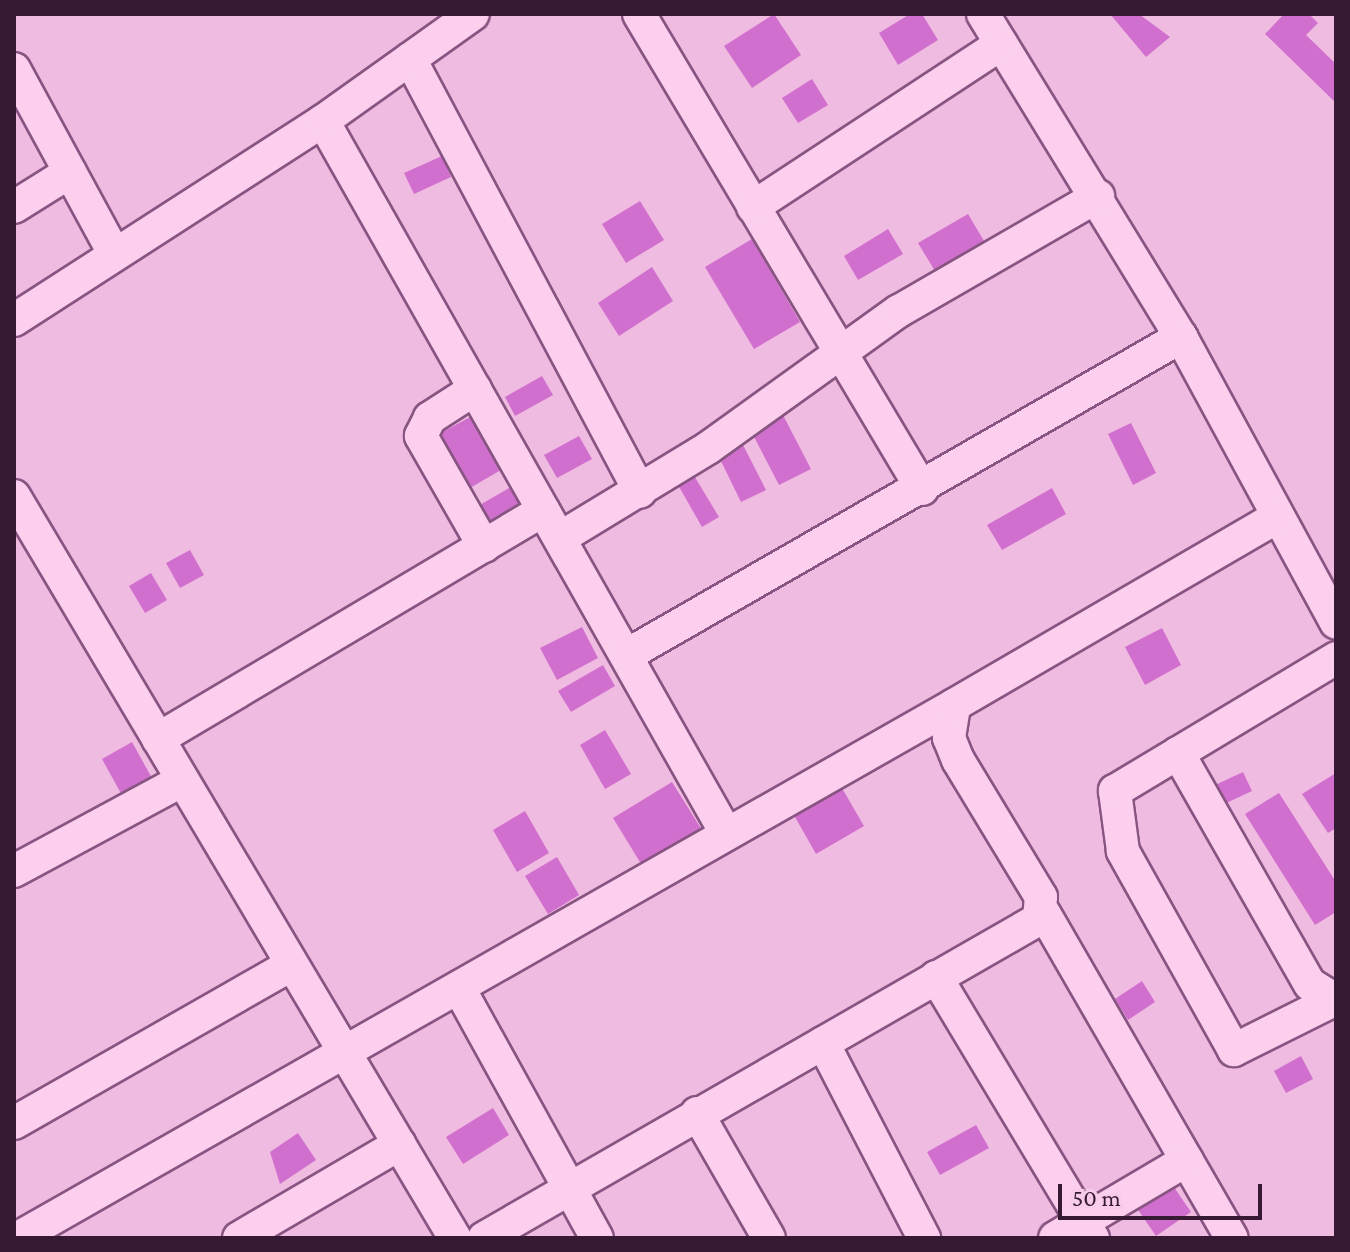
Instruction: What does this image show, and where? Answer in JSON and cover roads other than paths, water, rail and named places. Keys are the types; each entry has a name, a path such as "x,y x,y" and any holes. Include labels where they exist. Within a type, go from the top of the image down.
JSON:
{"street":[{"path":"14,320 323,121 473,14"},
{"path":"639,14 922,489"},
{"path":"983,14 1098,196 1181,337 1336,623"},
{"path":"753,207 1001,44"},
{"path":"410,59 640,492"},
{"path":"18,87 70,172 114,253"},
{"path":"323,121 726,833"},
{"path":"14,207 70,172"},
{"path":"560,538 640,492 841,349 1098,196"},
{"path":"627,655 922,489 1181,337"},
{"path":"475,389 430,418 421,436 484,546"},
{"path":"14,496 291,965 349,1053 455,1238"},
{"path":"158,739 543,510"},
{"path":"18,1238 460,990 726,833 1277,517"},
{"path":"1335,1000 1234,1050 1123,851 1115,791 1336,658"},
{"path":"954,705 949,738 958,760 1232,1238"},
{"path":"1178,753 1310,984 1335,1000"},
{"path":"14,871 181,781"},
{"path":"484,1238 1044,913"},
{"path":"14,1123 291,965"},
{"path":"936,977 1088,1229"},
{"path":"460,990 597,1238"},
{"path":"823,1043 924,1238"},
{"path":"697,1113 769,1238"},
{"path":"239,1238 400,1144"},
{"path":"1055,1238 1088,1229 1187,1160"}]}
